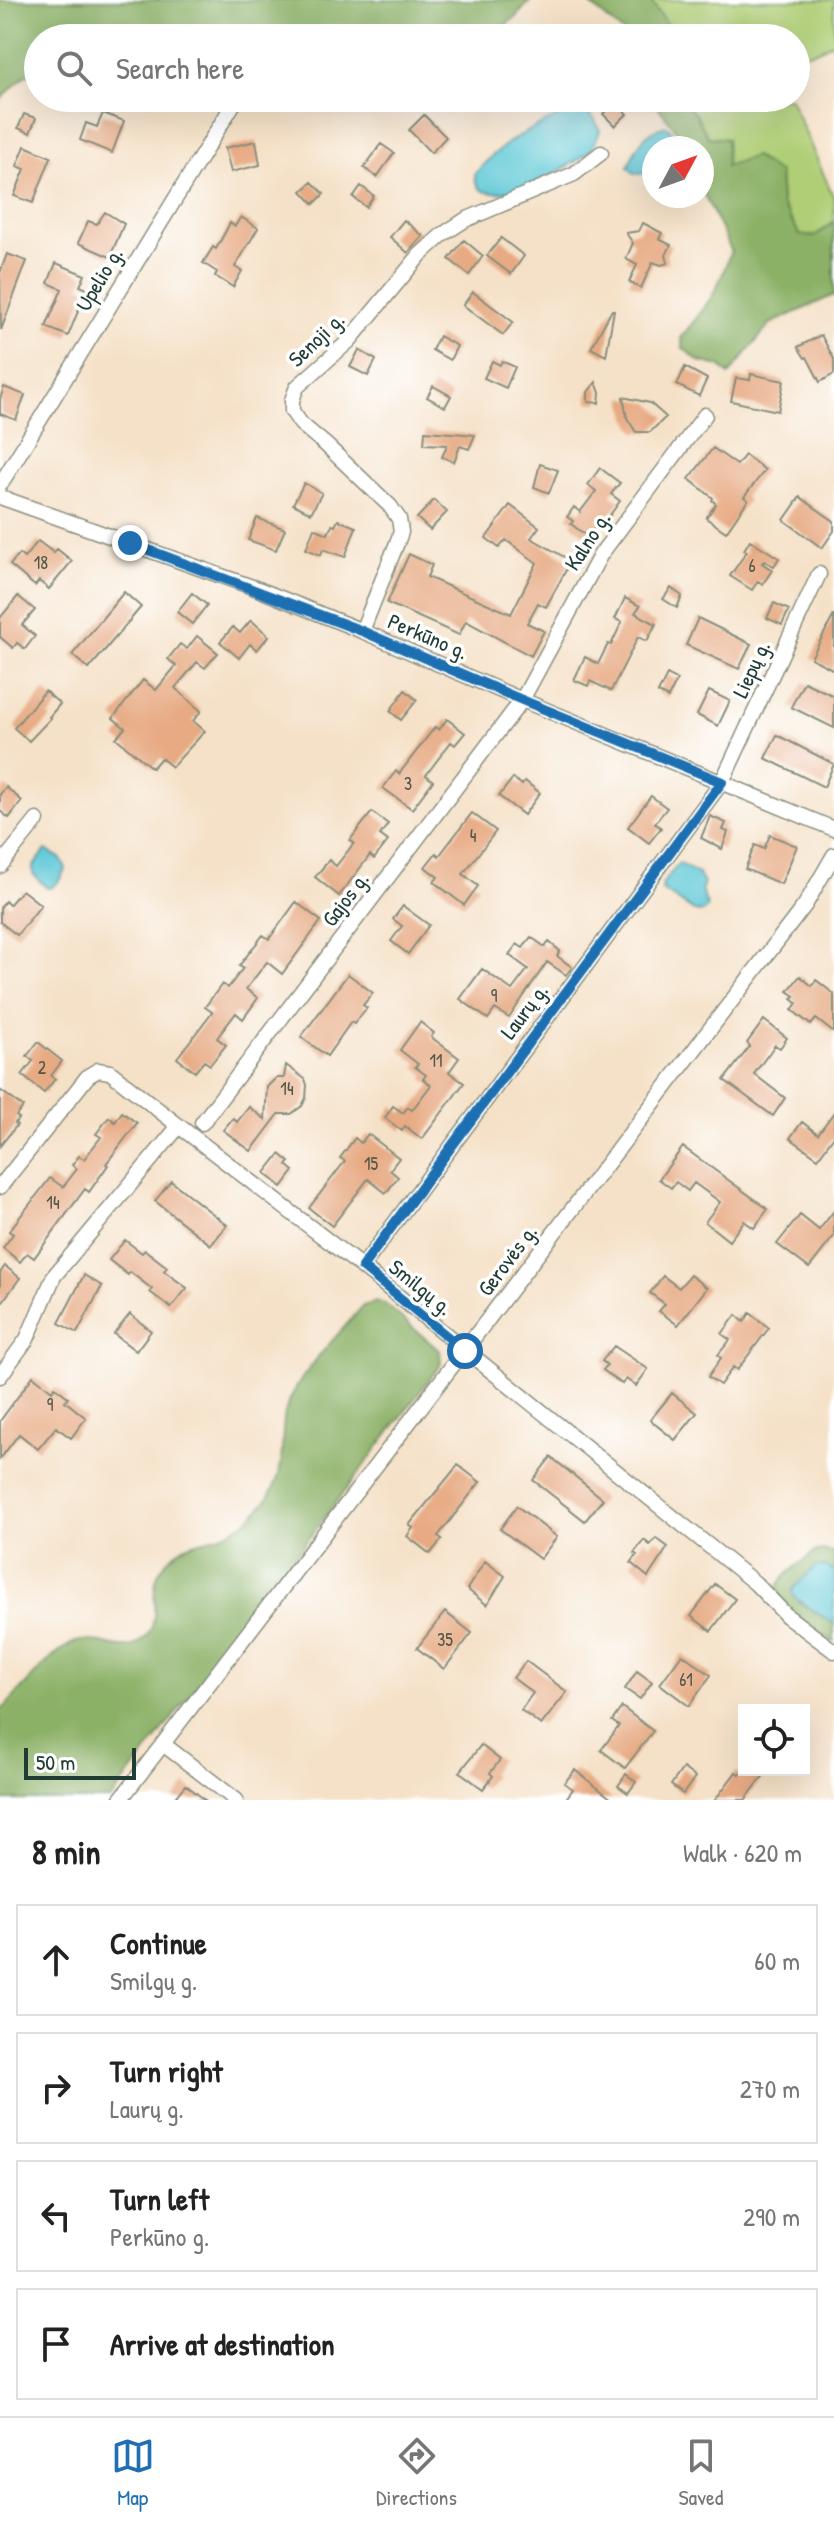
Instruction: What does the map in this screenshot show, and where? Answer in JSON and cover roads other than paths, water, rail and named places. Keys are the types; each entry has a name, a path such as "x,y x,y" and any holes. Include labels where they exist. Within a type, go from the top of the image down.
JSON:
{"street":[{"name":"Upelio g.","path":"0,485 228,112"},
{"name":"Senoji g.","path":"362,631 401,532 399,519 369,486 301,424 292,411 297,387 349,341 420,255 442,235 465,220 574,174 601,153"},
{"name":"Kalno g.","path":"522,700 601,554 705,415"},
{"name":"Perkūno g.","path":"0,497 258,589 834,829"},
{"name":"Liepų g.","path":"722,782 819,574"},
{"name":"Gajos g.","path":"202,1123 522,700"},
{"name":"Laurų g.","path":"362,1267 722,782"},
{"path":"0,866 37,820"},
{"name":"Gerovės g.","path":"120,1800 805,905 834,855"},
{"name":"Smilgų g.","path":"0,1187 88,1076 98,1070 110,1072 362,1267 755,1583 808,1634 834,1651"},
{"path":"0,1376 27,1339 54,1276 179,1126"},
{"path":"163,1744 236,1800"}],"water":[{"path":"570,112 588,112 600,131 587,153 545,178 506,192 490,193 479,187 475,174 486,162 497,151"},
{"path":"667,126 676,136 646,136"},
{"path":"642,141 642,174 635,174 628,167"},
{"path":"46,850 60,858 66,868 51,888 47,888 33,874 33,867"},
{"path":"679,863 698,874 704,883 701,891 708,907 702,912 694,911 662,890 663,883"},
{"path":"816,1566 827,1567 834,1572 834,1624 793,1596 793,1589"}]}
